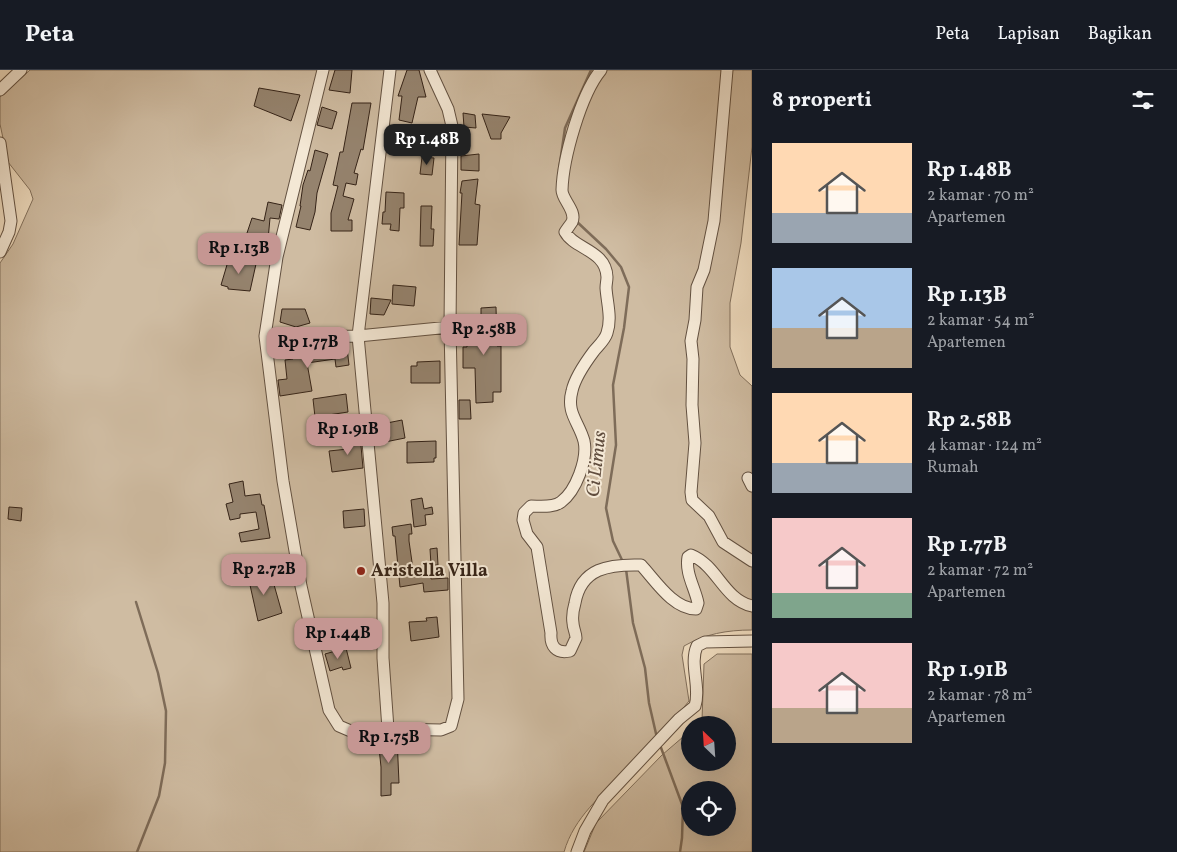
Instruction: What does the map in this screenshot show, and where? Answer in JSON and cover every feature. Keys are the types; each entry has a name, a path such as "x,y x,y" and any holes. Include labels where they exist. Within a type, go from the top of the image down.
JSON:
{"street":[{"path":"0,90 21,70"},
{"path":"323,70 277,257 265,336 283,481 301,586 329,710 339,726 353,732 388,729 441,730 451,726 458,699 450,327 452,126 448,109 430,70"},
{"path":"388,729 383,603 358,336 390,70"},
{"path":"601,70 587,93 578,120 564,166 562,194 570,206 572,217 572,222 565,232 568,237 579,243 603,262 607,276 606,286 610,318 607,335 588,358 572,390 570,405 574,420 584,439 584,464 576,481 562,502 552,506 531,506 524,513 523,520 527,534 537,547 551,633 550,642 552,647 559,651 570,651 576,638 572,622 577,589 594,572 627,565 642,565 663,591 685,607 696,609 698,603 691,584 687,562 688,557 691,555 716,575 733,597 752,606"},
{"path":"728,70 714,221 704,270 697,287 695,320 691,340 695,452 691,492 692,500 709,516 722,542 752,561"},
{"path":"0,143 3,178 11,221 9,232 0,252"},
{"path":"265,336 358,336 450,327"},
{"path":"576,852 593,816 603,800 679,719 695,706 697,680 695,652 697,646 705,642 752,642"}],"shaded area":[{"path":"30,70 752,70 752,147 741,243 730,303 730,347 740,375 752,386 752,630 716,634 700,638 684,646 682,655 689,701 627,770 590,807 575,828 564,852 0,852 0,263 13,244 33,199 30,190 8,162 0,124 0,97"},
{"path":"717,654 752,654 752,852 584,852 596,823 662,755 681,739 681,771 736,771 736,716 702,716 704,664"}],"building":[{"path":"335,70 352,70 350,93 329,90"},
{"path":"407,70 419,70 426,97 418,97 412,123 399,120 402,96 398,96"},
{"path":"259,88 300,95 291,121 254,106"},
{"path":"352,103 371,103 363,150 361,149 354,173 358,174 356,185 346,183 343,196 354,199 348,220 352,220 352,231 331,231 331,213 338,186 333,185 340,152 343,152"},
{"path":"322,107 337,112 332,129 317,125"},
{"path":"463,113 475,115 476,128 464,127"},
{"path":"482,114 510,117 501,133 501,139 491,139"},
{"path":"315,150 328,154 317,193 315,212 310,230 296,227 303,185 308,170 310,171"},
{"path":"479,154 479,171 461,170 461,156"},
{"path":"422,157 434,158 432,175 420,174"},
{"path":"478,179 475,204 480,205 477,245 459,245 462,181"},
{"path":"386,192 404,193 404,208 400,208 399,231 390,230 391,224 382,224"},
{"path":"268,202 282,205 279,219 270,218 268,240 246,236 252,218 264,221"},
{"path":"421,206 432,206 431,229 434,229 433,246 420,246"},
{"path":"229,258 256,264 250,291 228,289 228,287 221,285"},
{"path":"393,285 416,287 414,306 392,304"},
{"path":"371,298 391,300 384,315 370,314"},
{"path":"496,307 497,346 501,346 501,392 493,392 493,402 476,403 475,368 463,368 463,347 467,347 467,324 481,324 481,308"},
{"path":"282,309 305,309 310,323 296,327 280,322"},
{"path":"347,348 349,365 336,367 335,359 307,363 312,391 280,396 278,380 287,379 285,360 293,359 292,353"},
{"path":"440,361 440,383 411,383 411,366 417,366 417,362"},
{"path":"346,394 348,412 315,417 313,399"},
{"path":"459,400 470,400 471,419 459,419"},
{"path":"402,420 405,438 380,443 377,425"},
{"path":"360,435 363,468 332,472 329,451 348,449 346,437"},
{"path":"436,441 436,458 434,458 434,462 407,463 407,442"},
{"path":"243,481 245,496 260,494 270,538 241,542 239,533 259,529 256,512 240,514 240,518 230,520 226,504 233,502 229,484"},
{"path":"422,498 424,509 432,507 433,514 425,515 426,525 414,527 411,500"},
{"path":"9,507 22,508 21,521 8,519"},
{"path":"364,509 365,526 344,528 343,511"},
{"path":"411,524 412,534 409,534 409,541 413,569 418,568 419,572 431,571 431,579 448,578 448,590 424,592 423,583 400,587 395,536 393,536 392,527"},
{"path":"437,548 438,565 431,565 430,549"},
{"path":"262,573 263,576 271,574 282,613 258,621 248,576"},
{"path":"437,617 439,637 411,641 409,622 427,621 426,618"},
{"path":"346,648 351,668 343,670 342,667 330,671 325,654"},
{"path":"397,737 399,783 391,783 391,795 381,796 378,738"}],"waterway":[{"name":"Ci Limus","path":"559,170 565,128 591,70"},
{"name":"Ci Limus","path":"575,220 606,249 621,267 629,287 624,328 613,385 616,445 606,508 613,541 623,562"},
{"name":"Ci Limus","path":"626,569 633,623 645,668 649,703 657,738"},
{"path":"136,602 158,673 166,711 165,763 159,796 137,852"},
{"name":"Ci Limus","path":"660,745 683,807 680,852"}],"place":[{"name":"Aristella Villa","path":"361,571"}]}
